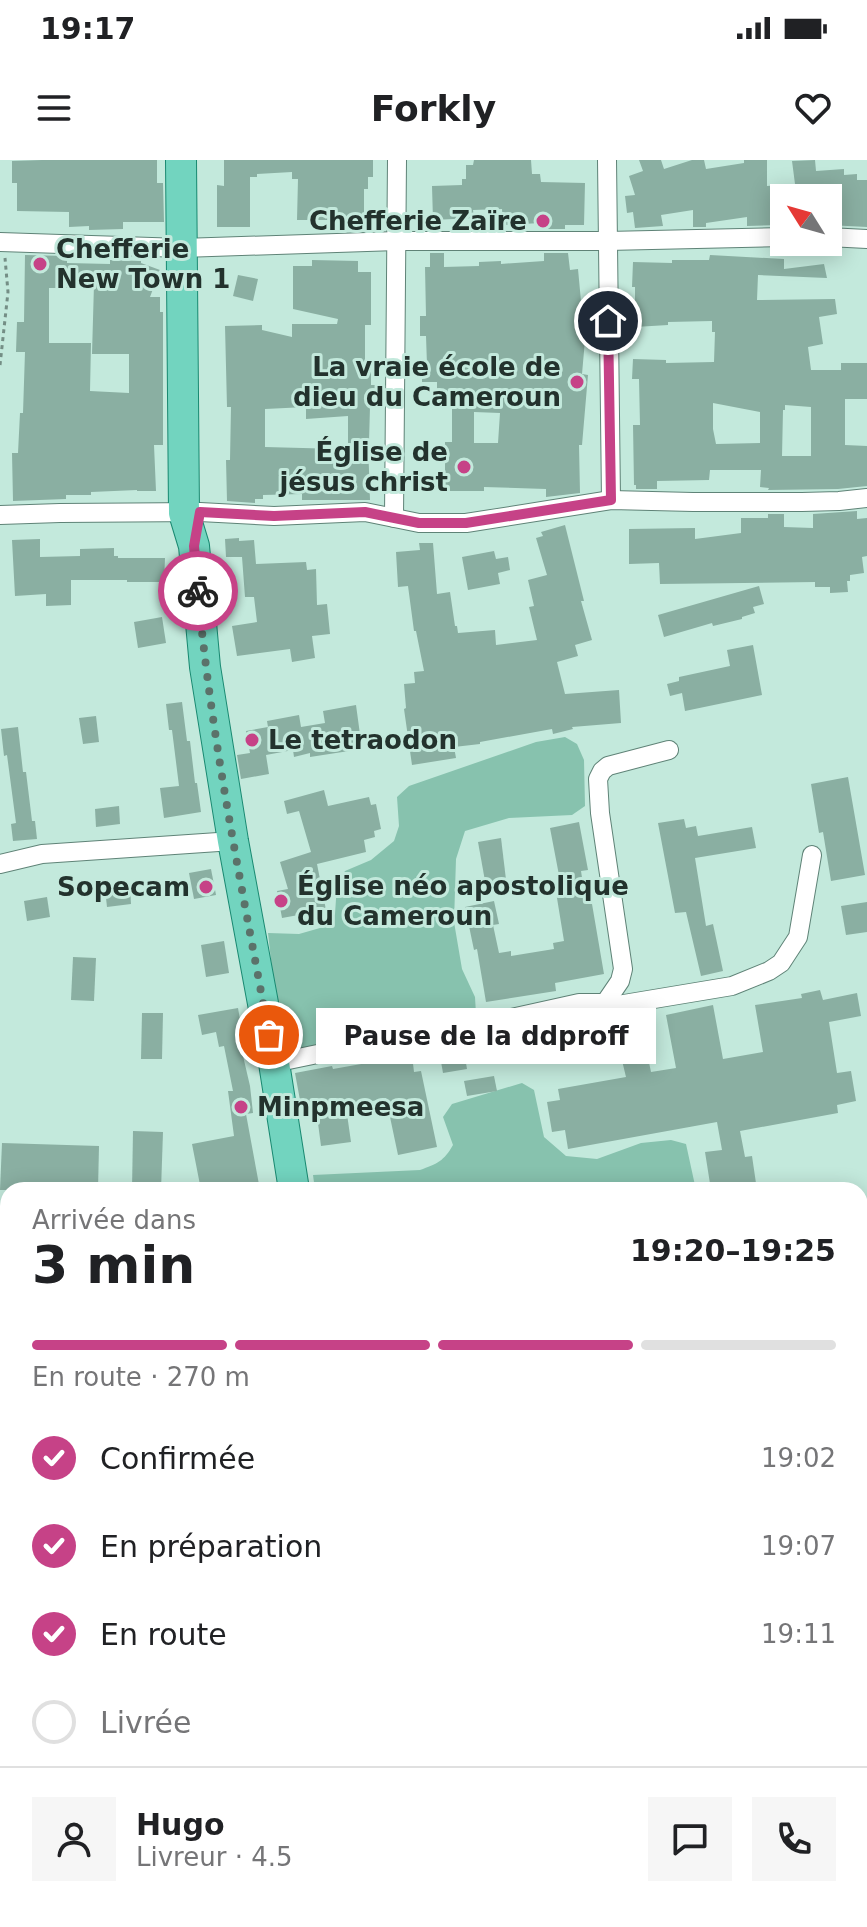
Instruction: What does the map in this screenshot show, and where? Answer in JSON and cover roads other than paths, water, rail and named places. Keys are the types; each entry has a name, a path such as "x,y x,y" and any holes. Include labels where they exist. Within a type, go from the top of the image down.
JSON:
{"main road":[{"path":"181,160 192,248"},
{"path":"202,160 192,248 194,546 205,667 293,1182"}],"street":[{"path":"394,518 397,160"},
{"path":"607,160 611,500"},
{"path":"0,242 192,248 397,241 770,237"},
{"path":"842,238 867,239"},
{"path":"0,515 192,512 274,516 365,512 419,523 466,523 611,500 802,502 867,498"},
{"path":"605,1003 620,981 623,969 600,813 598,779 608,766 669,750"},
{"path":"0,864 42,854 233,841"},
{"path":"274,1063 471,1027 579,1003 618,1005 732,986 781,963 798,937 812,855"}],"place":[{"name":"Chefferie Zaïre","path":"543,221"},
{"name":"Chefferie New Town 1","path":"40,264"},
{"name":"La vraie école de dieu du Cameroun","path":"577,382"},
{"name":"Église de jésus christ","path":"464,467"},
{"name":"Le tetraodon","path":"252,740"},
{"name":"Sopecam","path":"206,887"},
{"name":"Église néo apostolique du Cameroun","path":"281,901"},
{"name":"Pause de la ddproff","path":"269,1035"},
{"name":"Minpmeesa","path":"241,1107"}]}
